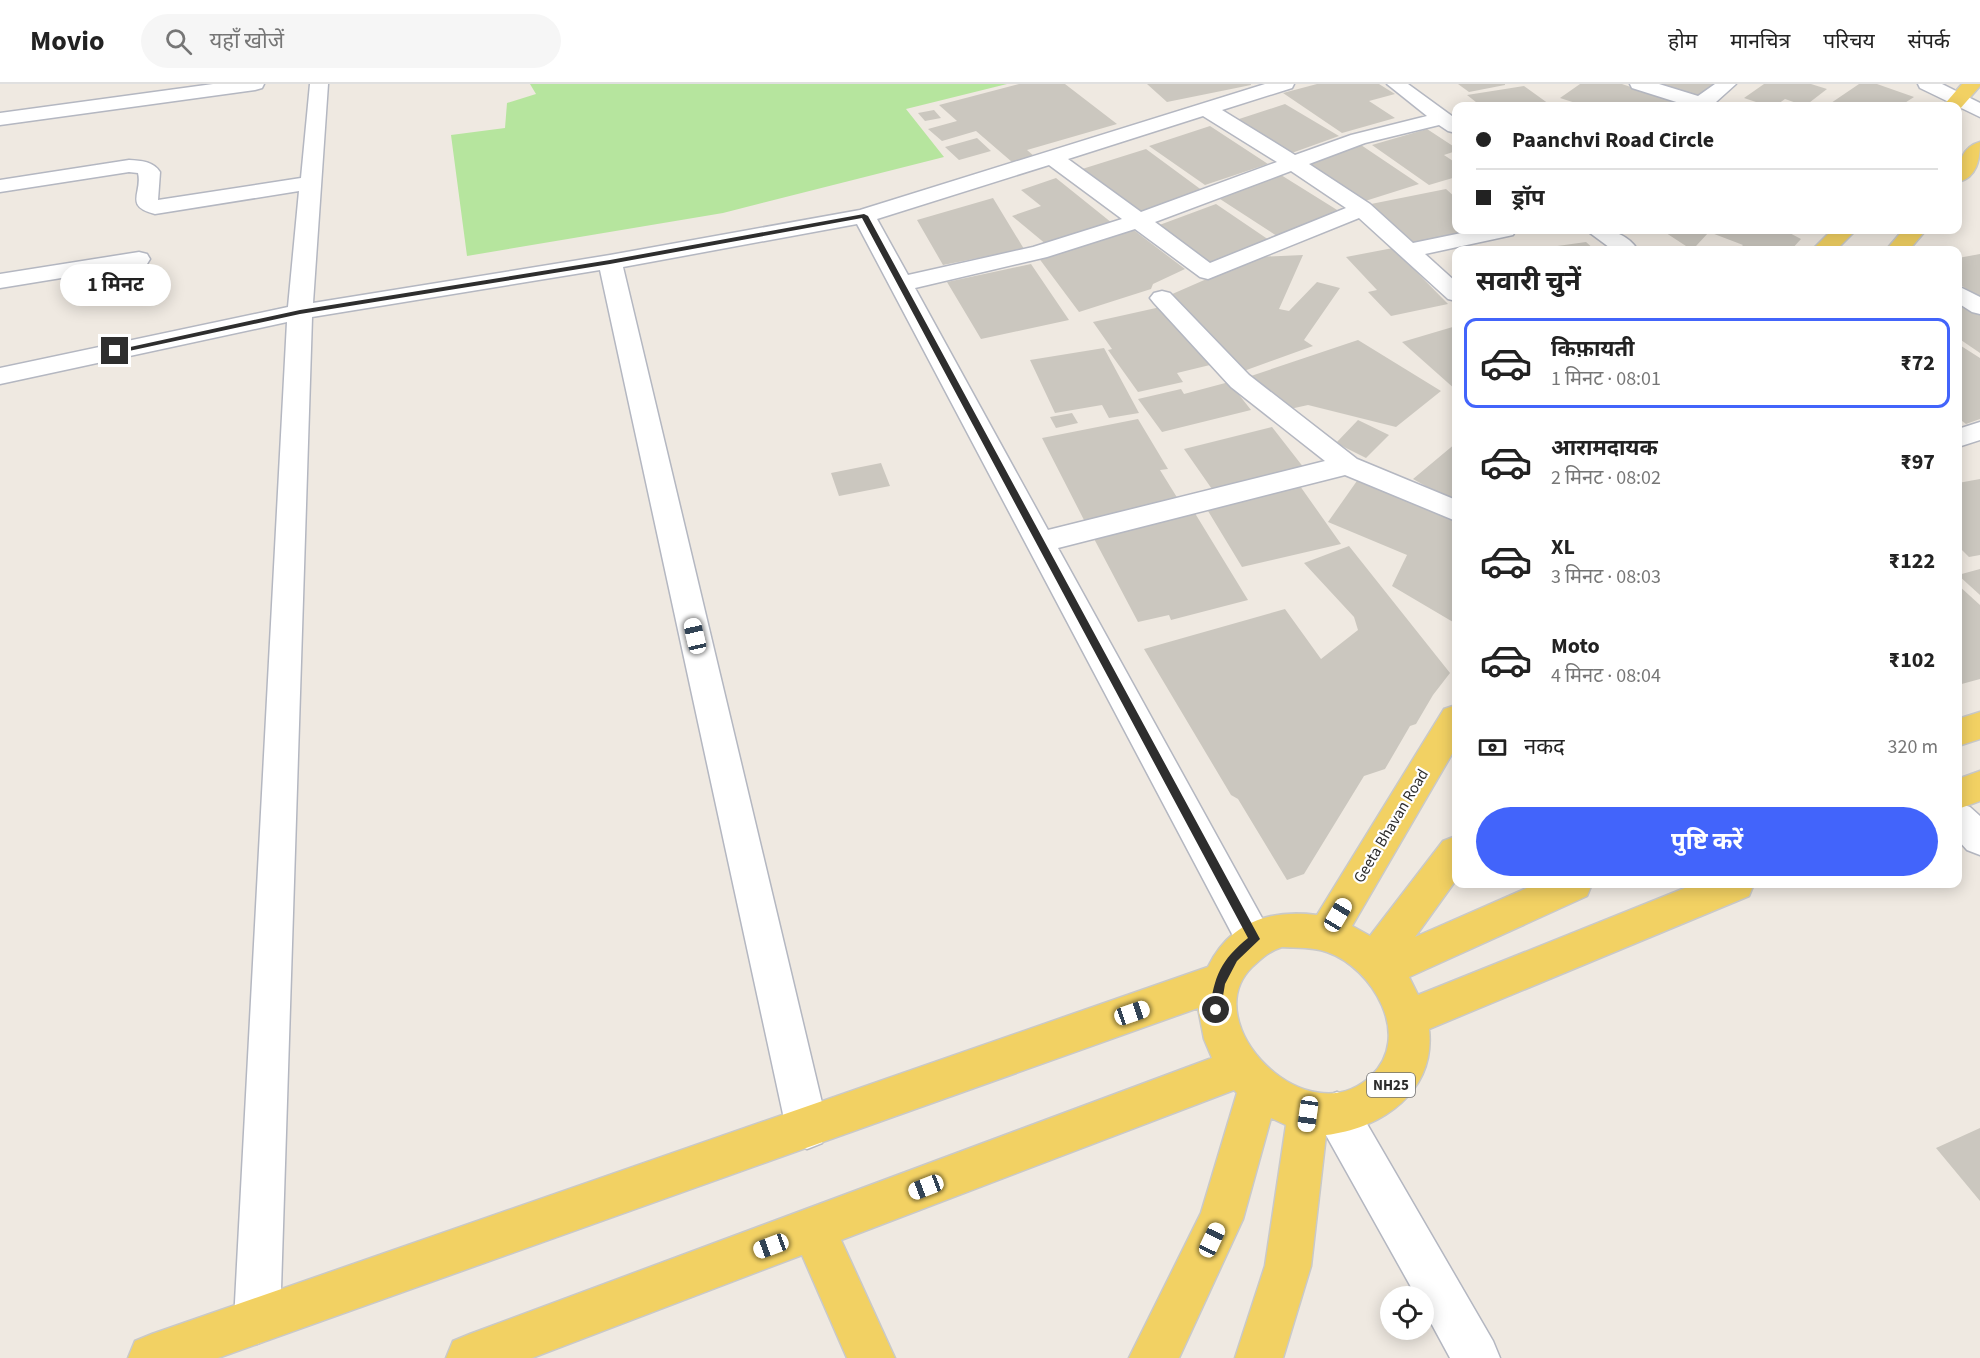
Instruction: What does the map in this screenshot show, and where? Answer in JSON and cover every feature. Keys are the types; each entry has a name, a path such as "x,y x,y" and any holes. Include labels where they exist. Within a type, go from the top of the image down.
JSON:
{"main road":[{"path":"1955,102 1972,84"},
{"path":"1962,171 1980,148"},
{"path":"1827,246 1841,234"},
{"path":"1901,246 1912,234"},
{"name":"Geeta Bhavan Road","path":"1326,935 1452,725"},
{"path":"1962,732 1980,725"},
{"path":"1962,793 1980,786"},
{"path":"1379,966 1452,858"},
{"path":"1379,966 1564,888"},
{"path":"1408,1018 1726,888"},
{"name":"NH25","path":"1249,1078 1223,1040 1216,1010 1219,982 1233,957 1254,939 1282,930 1305,931 1339,938 1363,951 1379,966 1398,992 1408,1018 1409,1045 1402,1071 1387,1091 1365,1106 1323,1113"},
{"path":"152,1358 1219,982"},
{"path":"1153,1358 1173,1322 1221,1219 1249,1078"},
{"path":"470,1358 814,1230 1249,1078 1323,1113 1288,1266 1258,1358"},
{"path":"814,1230 870,1358"}],"street":[{"path":"1,121 255,84"},
{"path":"0,376 300,312 610,262 864,216 1285,84"},
{"path":"1396,84 1450,123"},
{"path":"1639,84 1691,102"},
{"path":"1707,102 1727,84"},
{"path":"1927,84 1953,102"},
{"path":"257,1321 300,312 311,183 327,85"},
{"path":"1962,105 1980,111"},
{"path":"1206,109 1362,209 1452,290"},
{"path":"901,284 1039,252 1138,221 1358,139 1450,123"},
{"path":"1052,157 1208,272 1362,209"},
{"path":"0,186 129,166 143,167 150,172 146,202 154,207 311,183"},
{"path":"864,216 1254,939"},
{"path":"1410,250 1486,234"},
{"path":"1603,234 1621,246"},
{"path":"0,282 139,259"},
{"path":"610,262 807,1128"},
{"path":"1962,296 1980,307"},
{"path":"1162,298 1240,381 1347,465 1452,509"},
{"path":"1962,437 1980,431"},
{"path":"1040,542 1347,465"},
{"path":"1962,822 1980,839"},
{"path":"1323,1113 1476,1358"}],"green space":[{"path":"530,84 1007,84 906,109 944,157 723,213 467,256 451,135 505,128 507,103 536,94"}],"building":[{"path":"1019,84 1065,84 1117,124 1027,150 1034,156 1012,162 976,131 942,141 928,129 957,121 939,105"},
{"path":"1147,84 1251,84 1251,85 1167,102"},
{"path":"1317,84 1379,84 1395,94 1369,101 1395,118 1342,133 1283,93"},
{"path":"1458,84 1505,84 1505,85 1469,92"},
{"path":"1580,84 1622,84 1674,102 1572,102 1560,98"},
{"path":"1646,84 1716,84 1695,100"},
{"path":"1764,84 1811,84 1827,89 1810,102 1794,102 1785,99 1781,102 1756,102 1744,98"},
{"path":"1859,84 1877,84 1914,97 1906,102 1832,102"},
{"path":"1524,86 1546,102 1476,102 1467,95"},
{"path":"1285,104 1339,136 1289,154 1236,120"},
{"path":"934,110 941,118 925,121 918,113"},
{"path":"1210,126 1268,164 1205,185 1149,146"},
{"path":"1427,129 1452,145 1452,152 1444,155 1452,160 1452,178 1429,185 1372,145"},
{"path":"977,138 991,151 959,160 945,147"},
{"path":"1361,145 1419,184 1362,202 1305,161"},
{"path":"1146,149 1203,191 1134,214 1079,170"},
{"path":"1281,175 1342,213 1280,238 1220,199"},
{"path":"1056,178 1112,223 1047,245 1012,216 1041,206 1021,190"},
{"path":"1446,189 1452,194 1452,234 1468,234 1413,245 1371,204"},
{"path":"993,198 1024,249 943,265 917,220"},
{"path":"1216,204 1269,240 1206,265 1154,227"},
{"path":"1131,228 1185,269 1153,284 1151,289 1079,312 1038,257"},
{"path":"1668,234 1707,234 1696,246 1686,246"},
{"path":"1714,234 1792,234 1801,239 1795,246 1743,245"},
{"path":"1586,242 1590,246 1557,246"},
{"path":"1393,248 1448,304 1391,316 1368,292 1377,290 1346,257"},
{"path":"1980,254 1980,299 1962,286 1962,257"},
{"path":"1303,255 1279,309 1289,311 1317,282 1340,288 1304,340 1313,346 1241,372 1170,295 1257,257"},
{"path":"1031,264 1069,320 981,339 947,282"},
{"path":"1962,303 1980,315 1980,353 1962,341"},
{"path":"1165,306 1210,365 1177,373 1183,382 1138,392 1108,350 1112,349 1093,322"},
{"path":"1452,327 1452,386 1402,342"},
{"path":"1358,340 1441,391 1396,427 1308,405 1290,409 1248,377"},
{"path":"1962,347 1980,358 1980,419 1966,424 1962,421"},
{"path":"1104,348 1139,413 1109,418 1102,405 1055,413 1030,360"},
{"path":"1229,382 1251,410 1162,432 1138,399 1181,389 1184,394"},
{"path":"1072,413 1078,423 1056,428 1050,417"},
{"path":"1138,419 1168,469 1160,470 1178,499 1084,520 1042,438"},
{"path":"1358,420 1389,435 1366,458 1336,443"},
{"path":"1272,427 1304,468 1214,492 1184,449"},
{"path":"1452,446 1452,501 1413,479"},
{"path":"881,463 890,486 839,496 831,473"},
{"path":"1359,478 1452,515 1452,621 1392,586 1407,555 1328,522"},
{"path":"1980,479 1980,555 1969,557 1962,550 1962,482"},
{"path":"1300,486 1341,544 1242,567 1205,506"},
{"path":"1193,510 1248,600 1171,620 1169,615 1138,622 1091,533"},
{"path":"1349,546 1450,673 1433,695 1416,724 1410,726 1385,769 1364,776 1304,874 1287,880 1238,799 1231,795 1144,649 1285,609 1321,659 1358,630 1354,617 1304,563"},
{"path":"1980,569 1980,595 1962,579 1962,574"},
{"path":"1962,589 1980,605 1980,679 1962,684"},
{"path":"1980,1128 1980,1201 1936,1148"}],"route":[{"path":"115,351 300,312 610,262 864,216 1254,939 1233,957 1219,982 1216,1010"}]}
